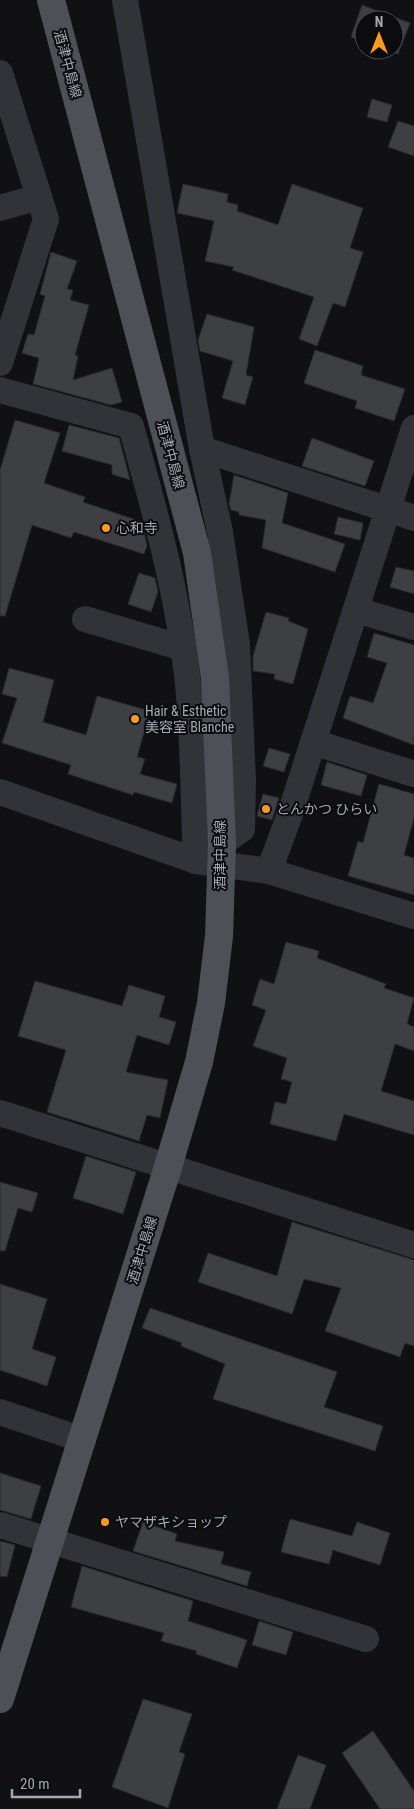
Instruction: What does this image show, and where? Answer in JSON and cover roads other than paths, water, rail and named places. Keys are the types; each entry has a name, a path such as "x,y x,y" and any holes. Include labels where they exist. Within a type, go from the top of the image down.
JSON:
{"main road":[{"name":"酒津中島線","path":"0,1699 168,1168 199,1062 211,1003 219,936 213,857 215,678 197,553 51,0"}],"street":[{"path":"125,0 202,449 220,532 238,645 241,695 242,829 213,857"},
{"path":"0,73 46,220 0,363"},
{"path":"0,208 39,196"},
{"path":"0,390 131,426 164,543 183,648 213,857"},
{"path":"269,871 291,811 414,428"},
{"path":"202,449 414,518"},
{"path":"356,610 414,627"},
{"path":"85,619 183,648"},
{"path":"313,742 414,774"},
{"path":"0,792 213,857 269,871 414,916"},
{"path":"0,1112 168,1168 414,1245"},
{"path":"0,1412 83,1440"},
{"path":"0,1525 366,1639"}],"place":[{"name":"心和寺","path":"106,528"},
{"name":"Hair & Esthetic 美容室 Blanche","path":"135,719"},
{"name":"とんかつ ひらい","path":"266,809"},
{"name":"ヤマザキショップ","path":"105,1522"}]}
